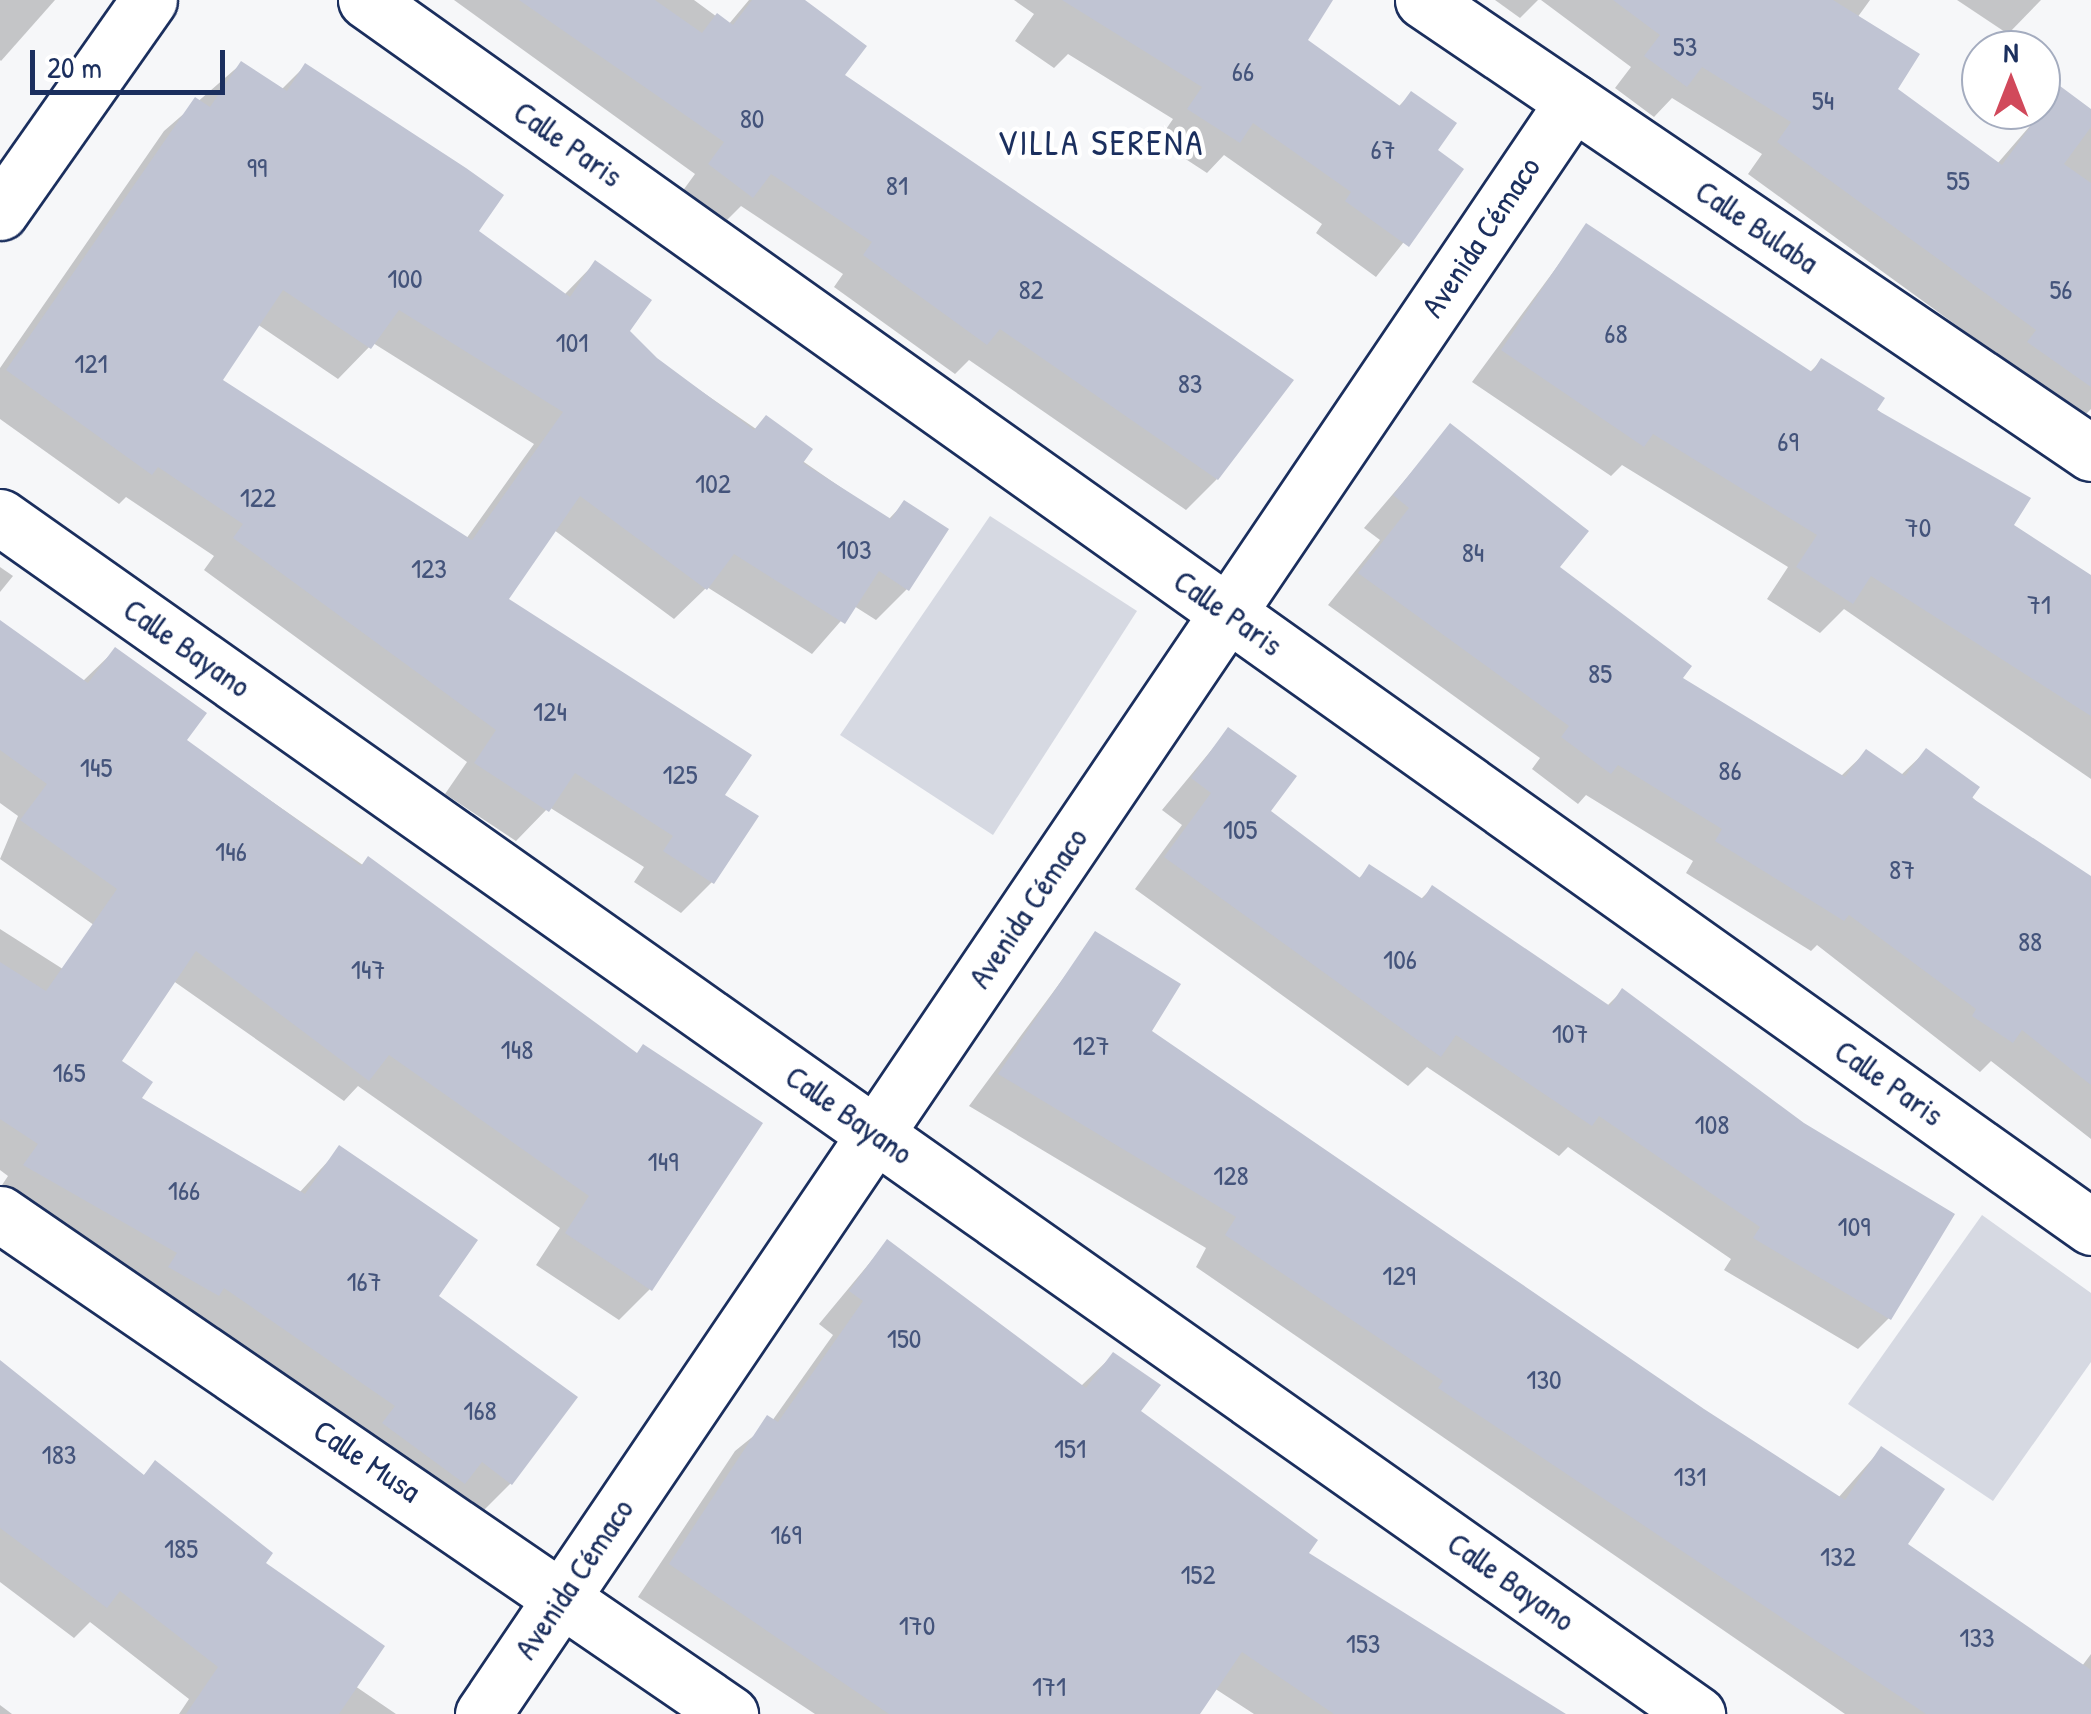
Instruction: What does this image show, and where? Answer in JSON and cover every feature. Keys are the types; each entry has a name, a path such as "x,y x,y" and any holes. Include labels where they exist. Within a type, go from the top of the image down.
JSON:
{"street":[{"path":"0,212 150,0"},
{"name":"Calle Paris","path":"366,0 2091,1227"},
{"name":"Calle Bulaba","path":"1423,0 2091,453"},
{"name":"Avenida Cémaco","path":"483,1714 1572,102"},
{"name":"Calle Bayano","path":"0,517 1697,1714"},
{"name":"Calle Musa","path":"0,1214 564,1593 730,1714"}],"shaded area":[{"path":"990,516 1137,611 993,835 840,735"},
{"path":"1982,1215 2091,1293 2091,1362 1993,1501 1848,1404"}],"building":[{"path":"519,0 655,0 702,33 717,13 733,25 752,0 805,0 867,46 845,75 1294,380 1218,480 1000,329 987,345 863,255 872,242 771,174 753,198 708,164 724,142"},
{"path":"1062,0 1333,0 1308,40 1400,106 1411,91 1457,123 1438,150 1464,169 1409,247 1345,201 1351,192 1253,123 1240,143 1187,109 1202,87"},
{"path":"1613,0 1833,0 1920,54 1898,89 2002,165 2028,130 2061,130 2061,87 2091,109 2091,127 2064,164 2091,183 2091,387 2027,342 2036,330 1777,142 1791,122 1702,67 1687,87 1644,56 1660,35"},
{"path":"241,61 287,91 305,63 504,195 479,231 570,297 595,260 652,300 630,331 657,358 754,430 766,415 813,449 803,463 891,519 904,500 949,529 909,591 879,571 845,624 734,554 707,590 580,496 509,599 752,755 725,795 759,816 714,884 663,851 673,836 575,773 549,812 474,763 496,730 233,538 243,524 158,467 152,475 6,370 195,97 210,107","holes":["283,290 371,349 399,310 563,412 472,540 223,380"]},
{"path":"1586,223 1812,372 1821,358 1885,398 1877,410 2031,498 2014,525 2091,575 2091,716 1871,576 1853,604 1796,567 1817,535 1653,434 1644,447 1501,350"},
{"path":"1450,423 1589,531 1560,567 1692,666 1683,678 1845,777 1866,749 1905,776 1926,748 1980,787 1972,798 2091,876 2091,1085 2022,1030 2013,1043 1972,1016 1976,1009 1849,915 1844,921 1715,841 1722,829 1618,765 1611,774 1561,737 1569,726 1358,573 1409,508 1393,495"},
{"path":"0,620 88,683 115,647 207,713 187,740 361,866 368,856 637,1053 643,1044 763,1123 652,1291 565,1233 589,1196 389,1055 369,1081 196,951 122,1061 153,1082 142,1098 305,1194 339,1145 478,1240 439,1296 578,1397 512,1485 482,1462 465,1484 382,1423 395,1406 224,1288 219,1296 168,1267 177,1253 23,1165 38,1144 0,1119 0,962 46,991 117,889 20,820 47,784 0,750"},
{"path":"1228,727 1297,776 1271,811 1360,878 1369,864 1423,899 1432,885 1610,1006 1622,988 1804,1123 1955,1214 1891,1320 1753,1238 1760,1227 1599,1116 1592,1126 1456,1035 1441,1057 1164,857 1211,793 1191,778"},
{"path":"1095,931 1181,984 1152,1031 1704,1409 1845,1500 1881,1446 1945,1489 1908,1544 2091,1670 2091,1714 1926,1714 1438,1388 1443,1381 1225,1235 1236,1217 998,1074"},
{"path":"887,1239 1086,1388 1113,1352 1161,1385 1141,1411 1318,1540 1309,1553 1566,1714 1334,1714 1242,1652 1200,1714 889,1714 669,1564 767,1415 778,1422 863,1301 849,1291"},
{"path":"0,1360 144,1475 155,1460 273,1553 266,1563 385,1646 339,1714 186,1714 218,1667 120,1591 107,1608 0,1528"}],"district":[{"name":"VILLA SERENA","path":"1101,143"}]}
